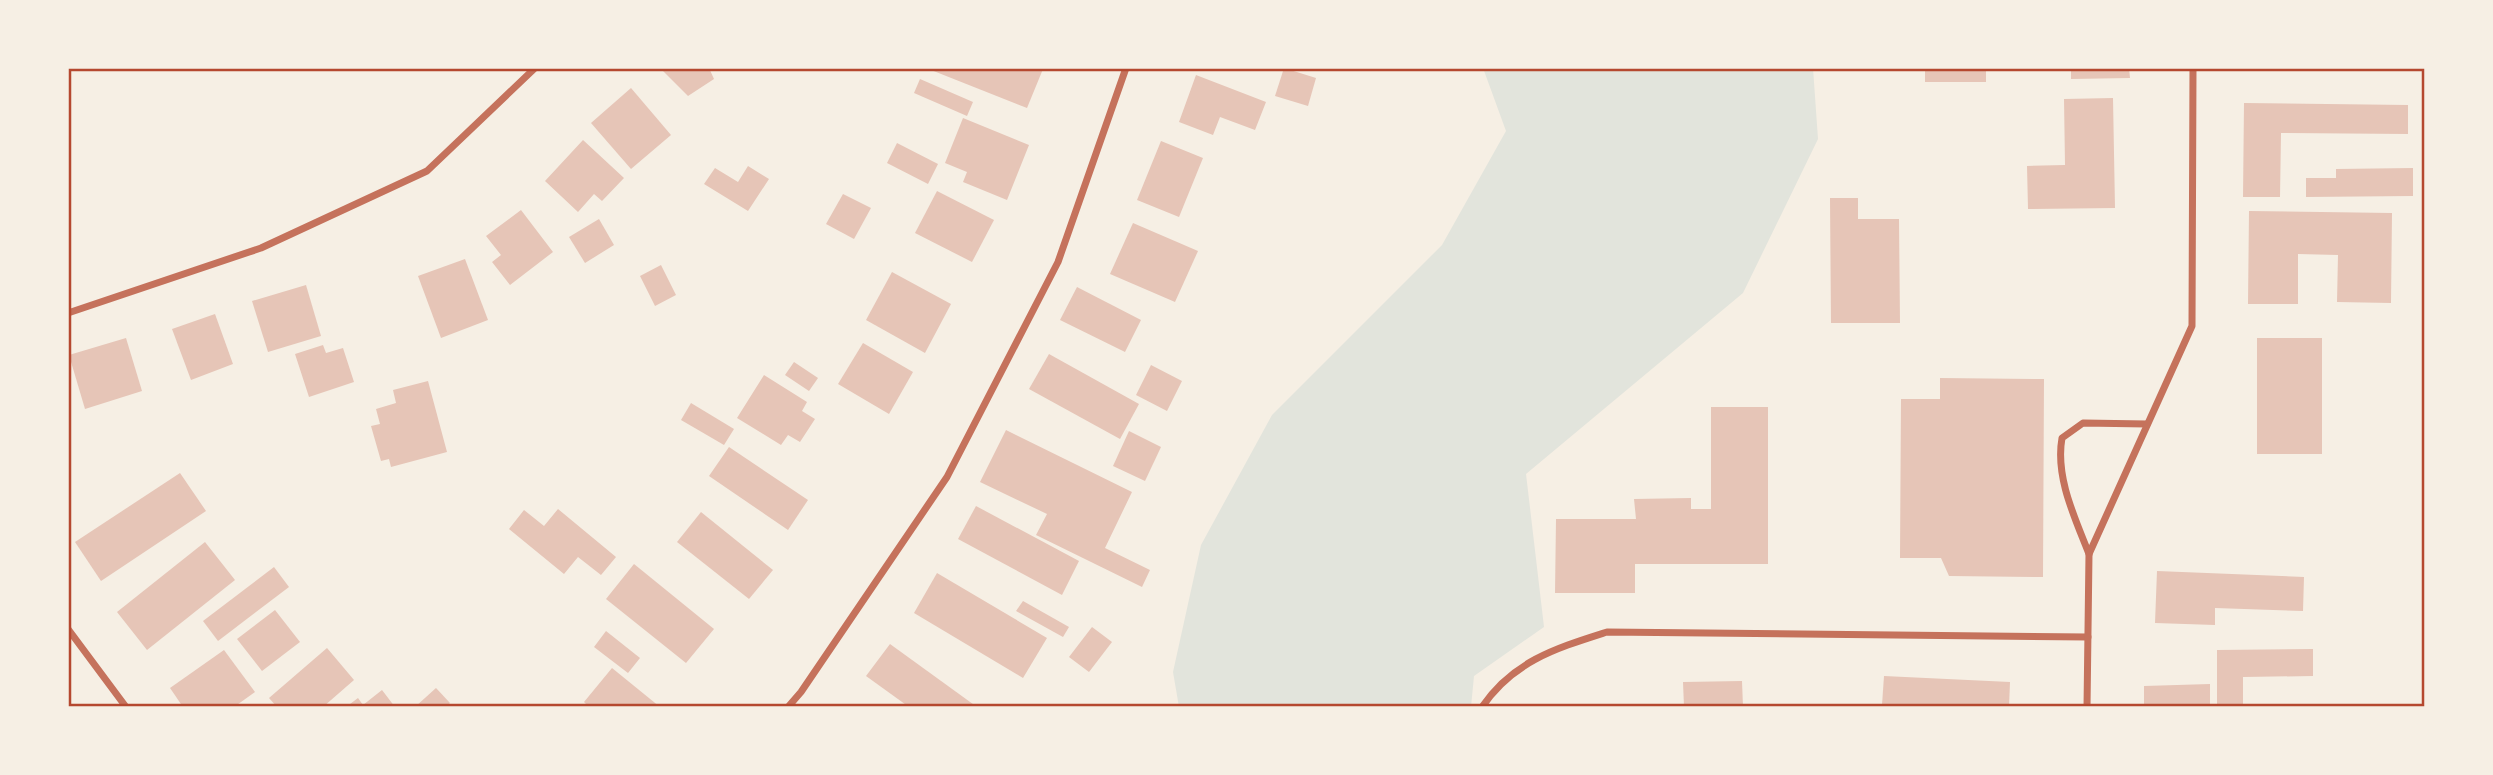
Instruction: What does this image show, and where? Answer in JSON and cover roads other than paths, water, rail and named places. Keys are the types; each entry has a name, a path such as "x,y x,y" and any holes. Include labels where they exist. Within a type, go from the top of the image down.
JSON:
{"street":[{"path":"68,313 261,248 426,171 535,68"},
{"path":"788,707 947,477 1058,262 1126,68"},
{"path":"2089,554 2192,326 2193,68"},
{"path":"2087,707 2089,554 2070,503 2059,456 2062,438 2083,424 2147,424"},
{"path":"68,629 126,707"},
{"path":"1482,707 1493,691 1545,651 1607,632 2088,637"}]}
